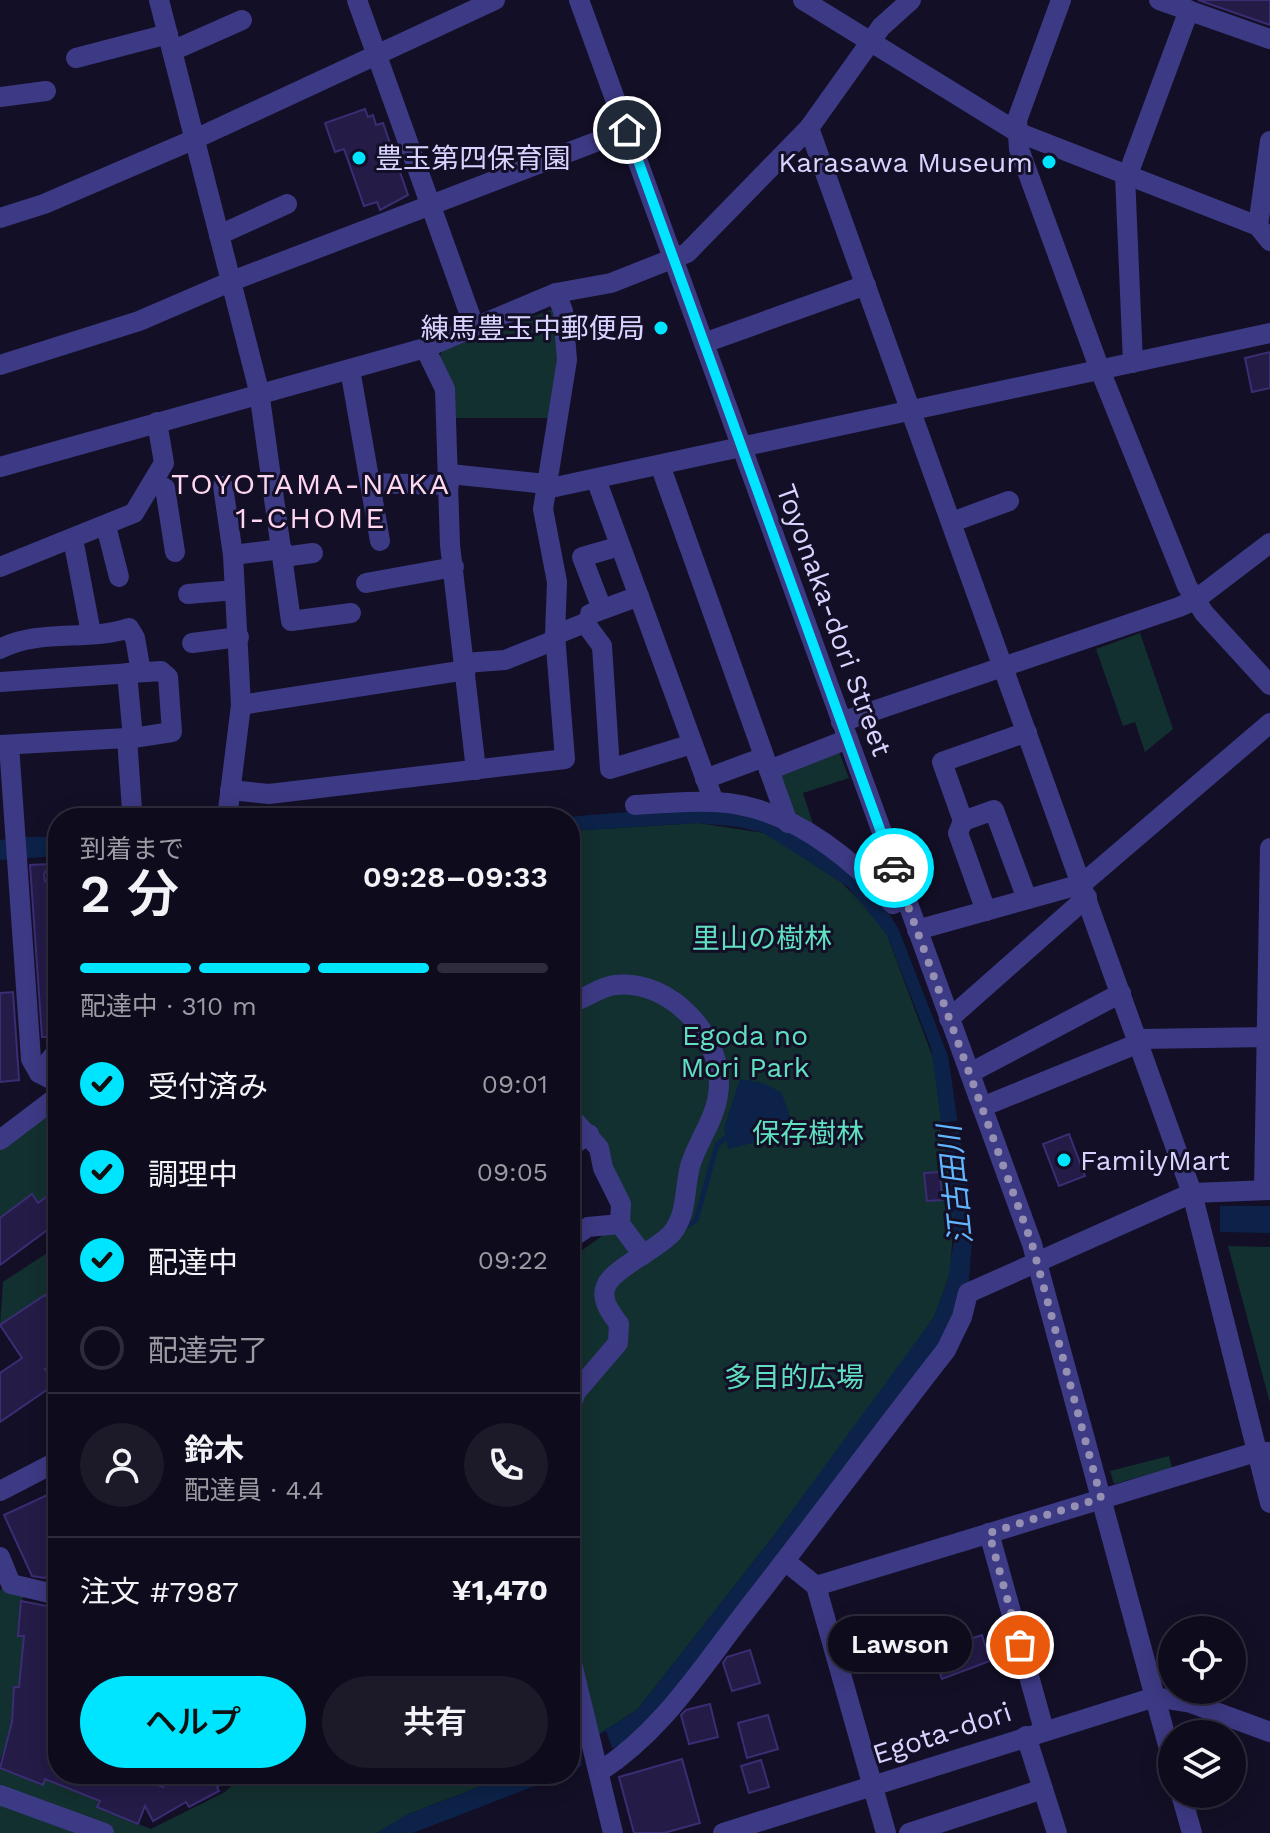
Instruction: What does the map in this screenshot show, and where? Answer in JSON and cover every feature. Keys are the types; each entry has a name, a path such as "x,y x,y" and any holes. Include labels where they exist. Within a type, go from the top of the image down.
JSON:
{"street":[{"path":"159,0 259,391 291,621 351,613"},
{"path":"357,0 475,329"},
{"path":"0,218 44,204 195,139 495,0"},
{"name":"Toyonaka-dori Street","path":"579,0 1037,1260 1161,1720"},
{"path":"803,0 1017,132 1264,233 1270,141"},
{"path":"0,467 259,391 425,348 556,293 611,283 687,253 809,128 881,27 911,0"},
{"path":"1061,0 1017,120 1019,149 1100,370 1195,600 1270,685"},
{"path":"1159,0 1270,39"},
{"path":"1133,363 1126,176 1189,10"},
{"path":"76,58 170,42 242,20"},
{"path":"0,97 46,91"},
{"path":"809,128 1192,1193 1263,1452 1270,1503"},
{"path":"0,365 139,321 232,281 433,207 627,130"},
{"path":"219,235 287,204"},
{"path":"704,343 866,285"},
{"path":"230,790 269,794 565,759 555,638 557,582 543,509 567,360 563,311 556,293"},
{"path":"370,483 449,480 546,487 596,479 1270,333"},
{"path":"425,348 445,389 454,567 476,770"},
{"path":"350,369 380,541"},
{"path":"0,567 134,513 164,463 157,422"},
{"path":"660,465 788,823"},
{"path":"596,479 714,802"},
{"path":"153,483 165,488 175,552"},
{"path":"223,486 233,555 241,705 228,808"},
{"path":"952,522 1009,501"},
{"path":"106,526 119,577"},
{"path":"73,539 91,633"},
{"path":"705,779 767,764 1004,667 1195,600 1270,543"},
{"path":"602,609 582,557 620,546"},
{"path":"233,555 313,553"},
{"path":"366,583 454,567"},
{"path":"188,594 235,590"},
{"path":"241,705 505,660 585,623 588,615 639,596"},
{"path":"585,623 602,646 610,769 692,744"},
{"path":"0,649 71,633 106,636 129,628 135,638 130,738 132,808"},
{"path":"192,643 239,637"},
{"path":"0,682 161,671 168,677 172,732 130,738 4,745 31,1059 39,1073 48,1078"},
{"path":"949,1019 1085,890 1270,723"},
{"path":"986,911 958,833 963,821 942,762 1027,732"},
{"path":"635,805 714,802 743,806 788,823 838,852 893,904 905,899"},
{"path":"963,821 994,810 1027,899"},
{"path":"598,1769 628,1754 656,1728 946,1350 962,1317 968,1293 1192,1193 1267,1190 1270,848"},
{"path":"917,930 1027,899 1085,890"},
{"path":"580,999 613,985 628,984 661,992 686,1008 719,1070 717,1101 690,1166 687,1195 673,1231 611,1278 604,1290 606,1306 619,1324 618,1343 580,1387"},
{"path":"970,1073 1121,993"},
{"path":"982,1107 1139,1041 1267,1037"},
{"path":"39,1073 48,1062"},
{"path":"0,1140 48,1104"},
{"path":"580,1125 599,1148 603,1168 621,1204 620,1224 643,1255"},
{"path":"580,1140 589,1134"},
{"path":"580,1232 588,1227 620,1224"},
{"path":"816,1586 1101,1498 1263,1452"},
{"path":"0,1491 48,1466"},
{"path":"989,1533 1035,1733 1043,1789 1057,1833"},
{"path":"0,1557 11,1584 48,1593"},
{"path":"785,1561 816,1586 886,1833"},
{"path":"580,1694 613,1833"},
{"name":"Egota-dori","path":"723,1833 1155,1697 1191,1703 1270,1732"},
{"path":"909,1833 1043,1789"},
{"path":"0,1795 104,1833"},
{"path":"1185,1808 1192,1833"}],"green space":[{"path":"553,309 560,366 548,418 454,418 440,356 442,351"},
{"path":"1140,633 1173,729 1145,752 1135,722 1123,726 1096,649"},
{"path":"838,749 849,778 803,793 813,824 795,816 779,772"},
{"name":"Egoda no Mori Park","path":"698,823 764,833 833,874 871,912 887,935 933,1058 954,1216 950,1274 934,1317 901,1365 772,1538 637,1710 580,1746 580,1252 606,1233 621,1204 580,1133 580,830"},
{"path":"48,1104 48,1196 38,1203 31,1195 0,1218 0,1140"},
{"path":"1228,1246 1270,1247 1270,1403"},
{"path":"48,1254 48,1299 45,1295 0,1325 3,1282"},
{"path":"1169,1456 1172,1468 1114,1484 1110,1471"},
{"path":"11,1584 24,1589 18,1636 24,1637 19,1687 14,1687 12,1728 0,1760 0,1590"},
{"path":"0,1768 42,1785 45,1779 48,1784 57,1784 99,1801 98,1808 151,1829 225,1792 233,1784 486,1784 409,1814 377,1833 0,1833"}],"water":[{"name":"江古田川","path":"663,809 739,810 812,842 882,902 898,928 948,1056 973,1226 969,1281 936,1354 640,1733 580,1766 580,1746 637,1710 772,1538 934,1317 948,1279 954,1239 951,1192 931,1048 887,935 848,887 764,833 698,823 580,830 580,816"},
{"path":"48,837 48,857 0,860 0,840"},
{"path":"740,1079 763,1083 781,1092 791,1118 770,1135 728,1149 724,1128"},
{"path":"1220,1206 1270,1206 1270,1233 1220,1232"},
{"path":"486,1784 540,1784 413,1833 377,1833 404,1816"}],"pier":[{"path":"963,1120 965,1131 941,1134 940,1123"},
{"path":"606,1731 614,1753 583,1769 580,1745"}],"building":[{"path":"1198,0 1270,0 1270,25"},
{"path":"365,109 368,117 373,115 376,125 383,123 408,195 380,210 377,202 364,206 344,149 335,152 325,123"},
{"path":"1270,352 1270,388 1252,392 1245,358"},
{"path":"48,864 44,874 48,883 48,1037 42,1037 30,865"},
{"path":"13,992 19,1080 0,1082 0,993"},
{"name":"FamilyMart","path":"1069,1134 1085,1176 1059,1186 1043,1144"},
{"path":"940,1172 942,1200 927,1201 924,1173"},
{"path":"32,1194 38,1203 48,1196 48,1229 0,1265 0,1218"},
{"path":"45,1295 48,1300 48,1367 45,1369 48,1389 0,1422 0,1373 22,1358 0,1325"},
{"path":"48,1495 48,1576 32,1576 4,1515"},
{"path":"21,1601 48,1606 48,1780 45,1779 43,1785 0,1768 12,1722 14,1687 19,1687 24,1636 18,1636"},
{"path":"982,1635 990,1661 942,1679 932,1651"},
{"path":"750,1650 760,1683 732,1691 723,1663 727,1657"},
{"path":"710,1704 718,1737 689,1744 681,1715 686,1710"},
{"path":"768,1715 778,1749 747,1758 738,1723"},
{"path":"682,1759 700,1823 664,1833 634,1833 619,1777"},
{"path":"761,1760 769,1787 749,1793 741,1766"},
{"path":"58,1784 155,1784 163,1787 161,1784 221,1784 217,1787 219,1791 189,1807 186,1802 153,1821 145,1806 138,1824 97,1807 100,1801"}],"waterway":[{"path":"687,1226 696,1220 717,1145 724,1139"}],"way so far":[{"path":"894,868 1032,1244 1101,1498 989,1533 1020,1645"}],"place":[{"name":"豊玉第四保育園","path":"359,158"},
{"name":"Karasawa Museum","path":"1049,162"},
{"name":"練馬豊玉中郵便局","path":"661,328"},
{"name":"FamilyMart","path":"1064,1160"},
{"name":"Lawson","path":"1020,1645"}],"district":[{"name":"TOYOTAMA-NAKA 1-CHOME","path":"311,500"}],"route":[{"path":"627,130 894,868"}],"park label":[{"name":"里山の樹林","path":"762,938"},
{"name":"保存樹林","path":"808,1133"},
{"name":"多目的広場","path":"794,1377"}]}
